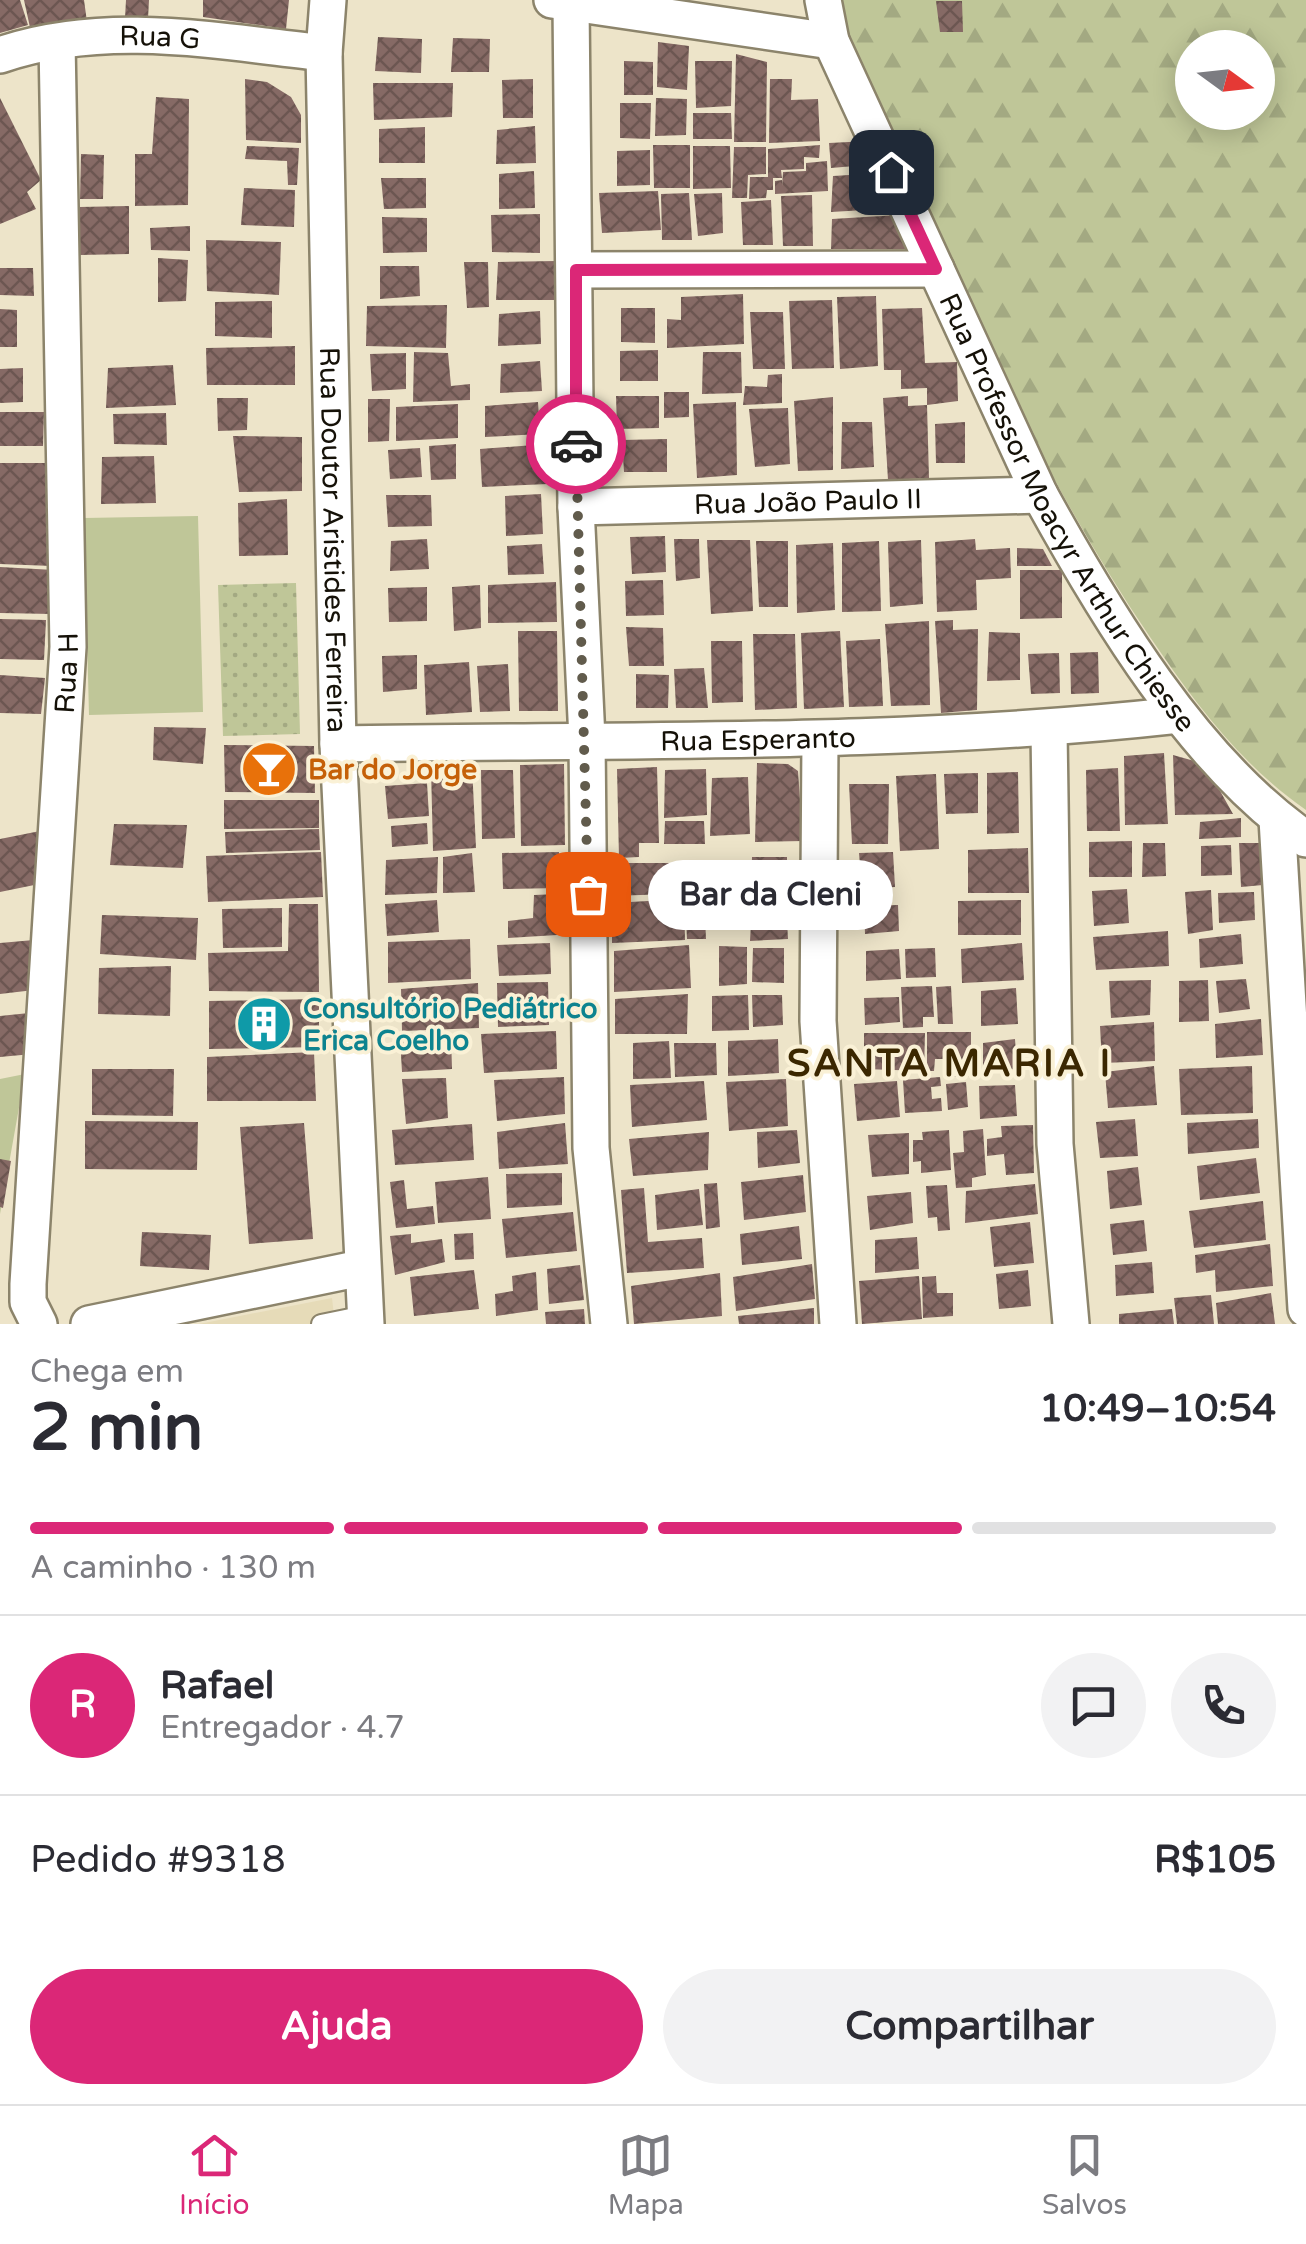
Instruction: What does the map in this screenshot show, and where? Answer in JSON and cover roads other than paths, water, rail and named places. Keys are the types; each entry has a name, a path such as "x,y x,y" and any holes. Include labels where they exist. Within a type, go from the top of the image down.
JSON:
{"street":[{"name":"Rua Doutor Aristides Ferreira","path":"328,0 324,53 338,744 366,1320"},
{"name":"Rua Professor Moacyr Arthur Chiesse","path":"823,0 831,41 1040,495 1076,561 1179,715 1277,818 1306,839"},
{"path":"608,1324 591,1148 587,740 576,507 576,270 562,1 831,41"},
{"name":"Rua G","path":"0,55 106,34 152,34 324,53"},
{"name":"Rua H","path":"33,1313 68,647 57,42"},
{"path":"576,270 936,269"},
{"name":"Rua João Paulo II","path":"576,507 1040,495"},
{"name":"Rua Esperanto","path":"338,744 820,740 1050,730 1179,715"},
{"path":"1050,730 1054,1144 1071,1324"},
{"path":"820,740 818,1021 838,1324"},
{"path":"1277,818 1306,1310"},
{"path":"89,1324 361,1268"}],"lane":[{"path":"321,1324 366,1320"}],"place":[{"name":"Bar do Jorge","path":"269,769"},
{"name":"Bar da Cleni","path":"588,894"},
{"name":"Consultório Pediátrico Erica Coelho","path":"264,1024"}],"district":[{"name":"SANTA MARIA I","path":"950,1063"}]}
